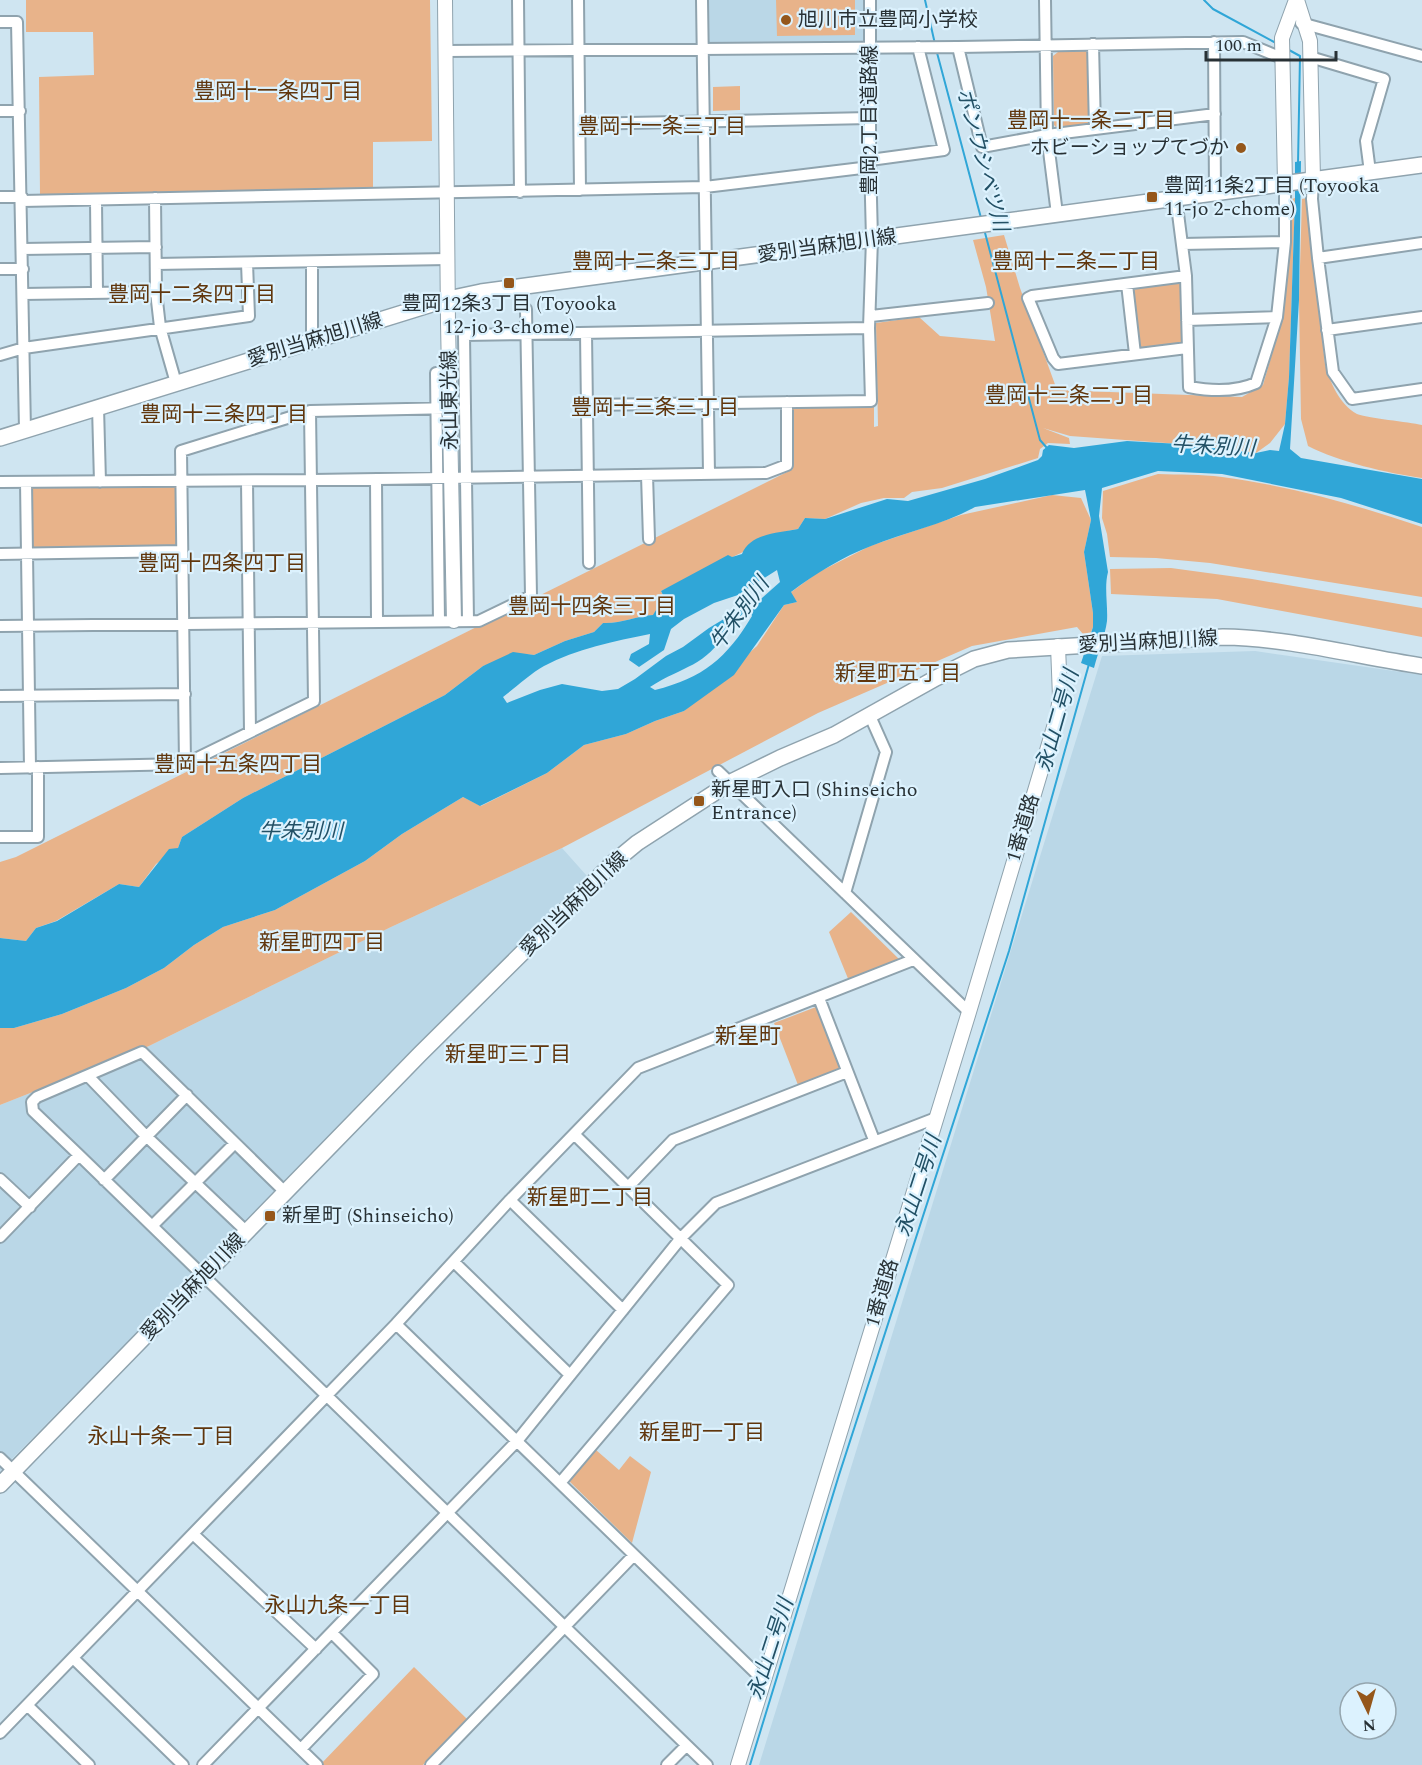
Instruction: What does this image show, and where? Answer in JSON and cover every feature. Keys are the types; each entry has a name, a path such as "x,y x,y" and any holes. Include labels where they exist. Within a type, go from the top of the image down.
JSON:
{"main road":[{"name":"愛別当麻旭川線","path":"0,438 448,299 481,292 1422,165"},
{"name":"愛別当麻旭川線","path":"0,1485 285,1192 601,873 637,843 731,782 834,735 974,658 1008,650 1250,637 1422,666"}],"street":[{"name":"永山東光線","path":"445,0 449,373 444,408 452,478 454,621"},
{"path":"518,0 520,192"},
{"path":"578,0 580,189"},
{"path":"702,0 709,474"},
{"name":"豊岡2丁目道路線","path":"787,402 871,400 869,328 872,239 870,0"},
{"path":"1045,0 1047,135 1057,214"},
{"path":"1176,198 1186,276 1188,387 1244,388 1256,383 1277,317 1285,242 1288,183 1282,49 1286,24 1296,0"},
{"path":"1296,0 1310,41 1310,180 1333,372 1352,399 1422,389"},
{"path":"0,22 17,22 25,430"},
{"path":"1286,24 1296,22 1305,24 1422,56"},
{"path":"446,51 945,47 1214,42 1243,42 1282,49"},
{"path":"1214,42 1215,192"},
{"path":"1093,44 1095,129"},
{"path":"958,46 982,147 1047,135 1215,114"},
{"path":"0,197 96,201 705,187 870,164 944,150 923,47"},
{"path":"1310,57 1384,79 1366,141 1370,172"},
{"path":"0,111 20,111"},
{"path":"580,124 870,118"},
{"path":"155,198 156,292 160,327 176,383"},
{"path":"96,201 97,293"},
{"path":"1182,244 1285,242"},
{"path":"1318,258 1422,243"},
{"path":"22,249 156,247"},
{"path":"156,264 447,259"},
{"path":"312,262 312,341"},
{"path":"0,355 24,348 249,316 248,263"},
{"path":"0,269 23,269"},
{"path":"1186,276 1028,298 1053,358 1058,364 1187,348"},
{"path":"1126,284 1135,354"},
{"path":"23,294 156,292"},
{"path":"871,316 988,303"},
{"path":"0,626 479,621 531,596 526,309"},
{"path":"1187,320 1277,317"},
{"path":"1327,330 1422,317"},
{"path":"439,621 438,550 465,408 464,335 869,328"},
{"path":"586,333 590,563"},
{"path":"0,482 247,481 766,473 787,465 787,402 587,405"},
{"path":"98,407 100,482"},
{"path":"185,764 181,451 310,411 465,408"},
{"path":"0,768 185,764 314,700 310,411"},
{"path":"647,475 649,539"},
{"path":"452,478 467,549 468,621"},
{"path":"376,479 377,621"},
{"path":"247,481 250,732"},
{"path":"0,837 38,837 29,696 26,482"},
{"path":"438,550 467,549"},
{"path":"0,554 182,551"},
{"name":"1番道路","path":"738,1765 1057,717 1060,698 1058,646"},
{"path":"0,696 184,693"},
{"path":"846,893 886,752 870,716"},
{"path":"718,771 969,1012"},
{"path":"0,1733 396,1324 510,1200 638,1068 913,960"},
{"path":"819,998 874,1140"},
{"path":"285,1192 142,1052 37,1097 32,1105 33,1111 707,1765"},
{"path":"629,1186 673,1140 847,1072"},
{"path":"88,1076 146,1136 247,1232"},
{"path":"104,1180 187,1095"},
{"path":"203,1765 517,1441 681,1238 716,1203 874,1140 936,1118"},
{"path":"560,1483 728,1285 575,1135"},
{"path":"152,1226 235,1143"},
{"path":"0,1237 79,1155"},
{"path":"0,1179 30,1207"},
{"path":"510,1200 623,1310"},
{"path":"454,1262 570,1375"},
{"path":"396,1324 764,1681"},
{"path":"0,1458 317,1765"},
{"path":"193,1534 316,1649"},
{"path":"431,1765 634,1555"},
{"path":"300,1749 373,1674 332,1633"},
{"path":"73,1658 183,1765"},
{"path":"27,1705 89,1765"},
{"path":"667,1765 686,1746"}],"shaded area":[{"path":"26,0 430,0 432,141 373,142 373,189 40,196 39,77 94,75 93,32 26,32"},
{"name":"旭川市立豊岡小学校","path":"709,0 863,0 863,41 709,42"},
{"path":"776,0 855,0 855,35 777,36"},
{"path":"1086,51 1088,53 1090,121 1057,128 1054,125 1053,56 1058,52"},
{"path":"740,86 740,110 713,111 713,87"},
{"path":"1295,198 1289,377 1285,424 1270,443 1256,453 1180,444 1070,436 1043,428 1069,438 1070,444 1048,443 1040,449 1038,458 942,488 912,492 904,498 884,498 861,503 825,519 805,518 798,529 787,531 661,591 664,597 654,615 603,623 594,632 565,641 534,655 525,654 483,666 445,695 243,798 182,837 178,848 156,864 139,887 119,884 56,921 36,928 26,941 0,938 0,862 16,857 793,469 787,465 787,402 871,401 874,407 874,427 878,426 876,323 919,317 940,336 995,341 986,287 973,240 1004,235 1020,288 1057,390 1242,397 1263,385 1278,333 1286,274 1292,199"},
{"path":"1307,198 1325,364 1330,378 1340,399 1357,414 1422,425 1422,478 1364,466 1308,446 1301,419 1299,300 1302,199"},
{"path":"1181,282 1182,343 1137,349 1131,290"},
{"path":"1158,474 1214,476 1298,491 1422,527 1422,597 1210,563 1110,557 1102,518 1103,491"},
{"path":"181,481 182,551 27,554 26,482"},
{"path":"1052,495 1081,498 1091,520 1084,552 1093,613 1093,627 1088,640 1077,627 972,646 818,713 562,848 391,927 149,1046 0,1105 0,1028 14,1028 62,1014 126,988 164,968 223,927 275,910 365,861 402,834 463,797 481,806 547,773 584,745 626,734 684,711 757,646 784,605 797,602 790,593 817,573 870,546 961,515"},
{"path":"1171,568 1252,579 1422,608 1422,637 1217,599 1111,594 1110,569"},
{"path":"1255,651 1422,675 1422,1765 759,1765 1102,656"},
{"path":"562,848 587,876 0,1471 0,1105 149,1046 391,927"},
{"path":"851,912 901,961 849,981 829,932"},
{"path":"816,1007 840,1069 798,1085 774,1023"},
{"path":"596,1450 619,1470 630,1456 651,1472 632,1543 569,1481"},
{"path":"414,1667 467,1719 423,1765 320,1765"}],"water":[{"name":"牛朱別川","path":"1301,161 1299,300 1290,449 1301,458 1422,479 1422,524 1341,498 1222,474 1158,471 1102,488 1099,516 1108,572 1107,621 1094,668 1081,663 1093,627 1084,552 1091,520 1085,490 975,507 950,519 860,550 800,585 791,592 797,602 784,605 734,675 684,711 626,734 584,745 547,773 480,806 463,797 402,834 365,861 275,910 223,927 164,968 126,988 62,1014 14,1028 0,1028 0,938 26,941 36,928 57,921 119,884 139,887 169,849 178,848 182,837 243,798 445,695 483,666 513,652 534,655 565,641 594,632 603,623 653,615 664,597 661,591 728,555 732,557 742,554 751,542 758,538 798,529 805,518 825,519 887,499 908,501 985,479 1038,460 1043,450 1049,445 1074,448 1127,441 1180,444 1256,453 1279,451 1285,424 1289,377 1295,162","holes":["777,570 780,582 762,598 709,628 618,689 602,691 562,684 507,703 503,697 544,666 556,660 596,646 650,634 649,644 631,654 629,660 639,667 664,650 671,629 684,619 714,603 738,595","750,611 752,616 743,631 723,655 712,664 672,685 655,690 650,687 702,659 728,629 727,621 732,618 738,619 744,612"]}],"waterway":[{"name":"ポンウシベツ川","path":"925,0 935,44"},
{"path":"1204,0 1213,9 1276,43"},
{"name":"ポンウシベツ川","path":"936,49 981,218"},
{"path":"1289,50 1300,56 1298,164"},
{"name":"ポンウシベツ川","path":"984,229 1040,440 1047,448"},
{"name":"永山二号川","path":"750,1765 839,1475 1009,951 1089,664"}],"place":[{"name":"旭川市立豊岡小学校","path":"786,20"},
{"name":"ホビーショップてづか","path":"1241,148"},
{"name":"豊岡11条2丁目 (Toyooka 11-jo 2-chome)","path":"1152,197"},
{"name":"豊岡12条3丁目 (Toyooka 12-jo 3-chome)","path":"509,283"},
{"name":"新星町入口 (Shinseicho Entrance)","path":"699,801"},
{"name":"新星町 (Shinseicho)","path":"270,1216"}],"district":[{"name":"豊岡十一条四丁目","path":"278,92"},
{"name":"豊岡十一条二丁目","path":"1091,121"},
{"name":"豊岡十一条三丁目","path":"662,127"},
{"name":"豊岡十二条三丁目","path":"656,262"},
{"name":"豊岡十二条二丁目","path":"1076,262"},
{"name":"豊岡十二条四丁目","path":"192,295"},
{"name":"豊岡十三条二丁目","path":"1069,396"},
{"name":"豊岡十三条三丁目","path":"655,408"},
{"name":"豊岡十三条四丁目","path":"224,415"},
{"name":"豊岡十四条四丁目","path":"222,564"},
{"name":"豊岡十四条三丁目","path":"592,607"},
{"name":"新星町五丁目","path":"898,674"},
{"name":"豊岡十五条四丁目","path":"238,765"},
{"name":"新星町四丁目","path":"322,943"},
{"name":"新星町","path":"748,1036"},
{"name":"新星町三丁目","path":"508,1055"},
{"name":"新星町二丁目","path":"590,1198"},
{"name":"新星町一丁目","path":"702,1433"},
{"name":"永山十条一丁目","path":"161,1437"},
{"name":"永山九条一丁目","path":"338,1606"}]}
